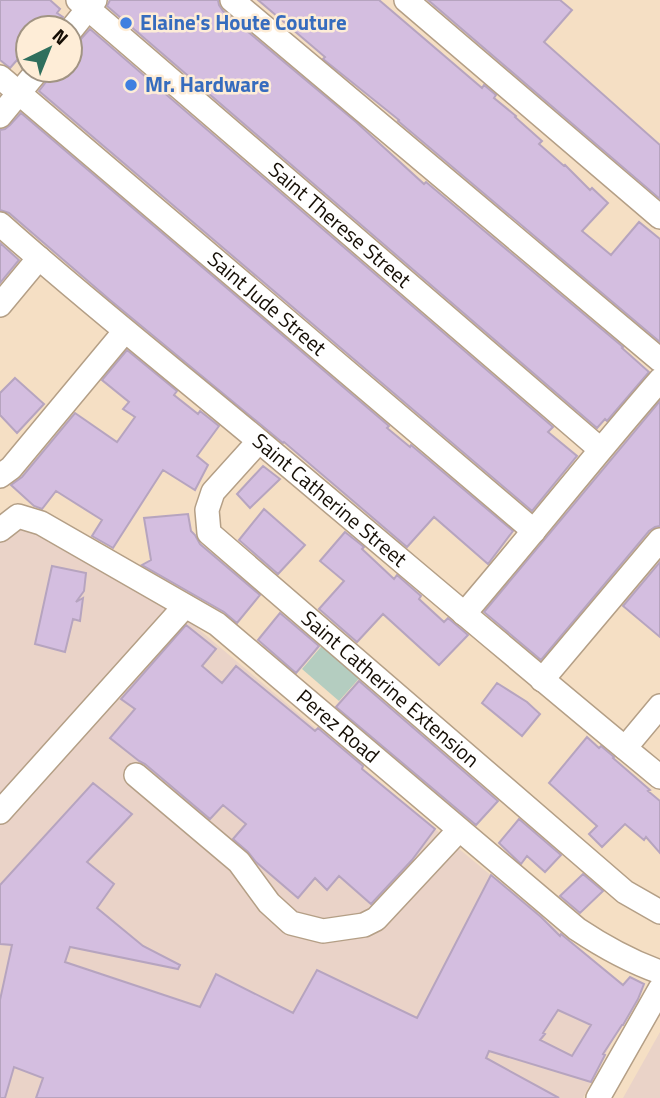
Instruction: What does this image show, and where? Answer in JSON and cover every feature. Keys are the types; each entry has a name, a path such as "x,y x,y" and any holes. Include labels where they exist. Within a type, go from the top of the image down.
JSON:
{"street":[{"path":"232,0 660,360"},
{"path":"406,0 660,217"},
{"name":"Saint Therese Street","path":"87,3 600,449"},
{"name":"Saint Jude Street","path":"0,77 534,531"},
{"path":"0,116 27,84"},
{"name":"Saint Catherine Street","path":"0,224 660,777"},
{"path":"0,305 39,258"},
{"path":"0,476 11,468 125,331"},
{"path":"464,614 660,380"},
{"name":"Saint Catherine Extension","path":"259,441 213,492 206,510 209,533 625,892 660,912"},
{"name":"Perez Road","path":"0,530 18,516 41,523 217,624 577,929 606,949 660,972"},
{"path":"542,680 660,540"},
{"path":"0,812 185,606"},
{"path":"625,748 660,706"},
{"path":"136,775 239,862 269,903 291,923 323,931 364,925 376,919 459,830"},
{"path":"598,1098 660,989"}],"shaded area":[{"path":"17,521 189,621 636,995 583,1098 0,1098 0,540"},
{"path":"660,1032 660,1098 623,1098"}],"green space":[{"path":"326,641 364,673 339,701 302,669"}],"building":[{"path":"0,0 50,0 60,9 58,14 14,14 14,63 10,68 0,60"},
{"path":"110,0 218,0 223,11 356,122 424,184 426,182 623,347 649,372 607,421 605,419 597,428 107,6"},
{"path":"258,0 379,0 482,88 484,85 496,95 494,98 542,141 539,144 608,203 582,231 611,255 639,222 660,239 660,342 399,120 323,59 325,57"},
{"path":"428,0 560,0 572,10 544,42 660,145 660,199"},
{"path":"90,29 553,427 548,432 577,456 532,511 39,91 44,84 84,84 84,35"},
{"path":"21,113 389,426 387,428 513,531 488,564 434,517 407,547 9,213 0,210 0,130 10,125"},
{"path":"0,243 19,260 0,283"},
{"path":"127,350 177,391 174,395 219,426 197,456 208,465 195,490 163,470 113,548 92,536 102,520 56,491 42,509 34,506 11,485 22,477 75,413 117,442 135,417 123,409 129,402 102,380"},
{"path":"15,378 44,404 17,433 0,415 0,393"},
{"path":"660,401 660,526 649,531 541,660 484,612"},
{"path":"263,466 280,479 250,508 237,494"},
{"path":"264,509 305,545 278,574 239,540"},
{"path":"188,514 191,531 200,544 260,595 237,623 224,612 142,565 151,560 144,518"},
{"path":"345,532 364,547 362,549 394,579 397,575 421,596 419,599 444,622 448,618 468,635 439,665 383,614 357,642 319,609 344,581 320,561"},
{"path":"660,562 660,637 623,606"},
{"path":"52,566 86,573 84,591 76,602 83,598 80,621 73,619 65,652 35,644"},
{"path":"280,613 319,646 296,673 258,640"},
{"path":"186,625 216,649 202,666 222,683 236,666 315,731 318,728 363,766 362,769 435,829 412,860 371,904 339,876 327,890 315,878 298,898 233,839 246,824 223,805 210,819 110,738 135,709 121,699"},
{"path":"359,681 498,801 476,825 336,707"},
{"path":"497,683 527,702 540,714 522,736 482,703"},
{"path":"587,737 614,757 660,801 660,853 646,837 644,840 625,824 602,847 589,834 597,826 549,783"},
{"path":"93,783 132,814 87,862 114,884 97,908 143,946 180,965 178,969 70,947 65,962 200,1007 216,974 293,1013 317,970 417,1018 491,875 560,936 561,934 623,985 630,977 644,984 623,1025 603,1054 605,1055 591,1082 489,1051 486,1058 559,1098 36,1098 43,1078 14,1067 5,1098 0,1098 0,1000 12,945 0,944 0,885","holes":["558,1010 591,1025 572,1056 540,1040"]},
{"path":"519,819 561,855 545,872 527,856 521,864 499,843"},
{"path":"583,874 603,891 580,913 560,896"}],"place":[{"name":"Elaine's Houte Couture","path":"126,23"},
{"name":"Mr. Hardware","path":"131,85"}]}
